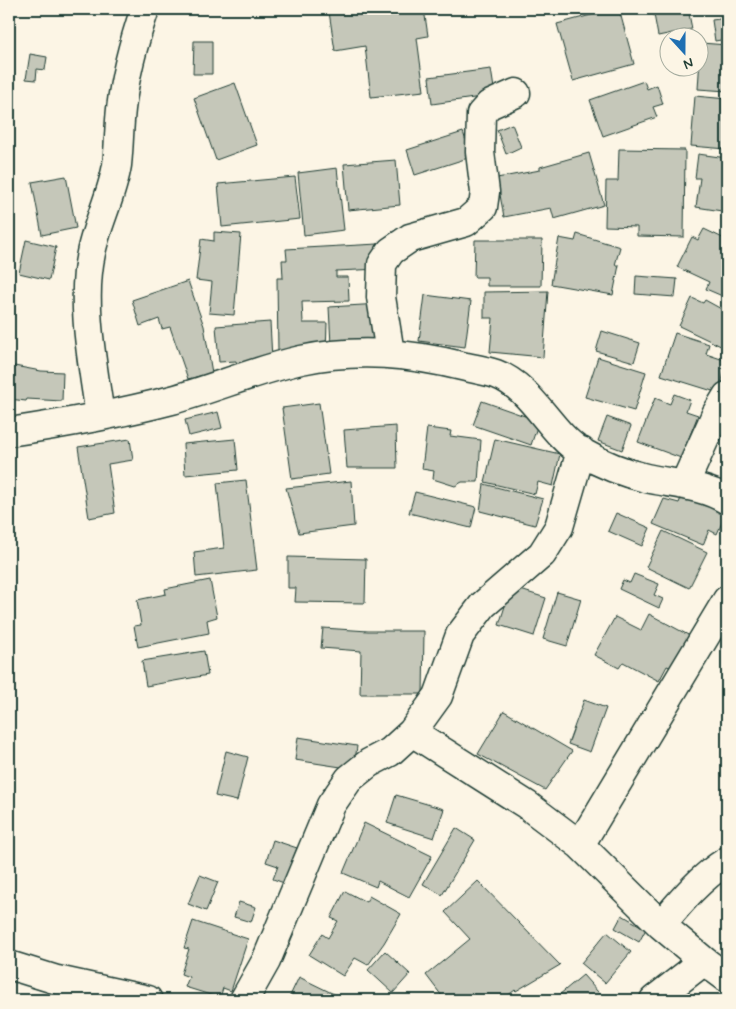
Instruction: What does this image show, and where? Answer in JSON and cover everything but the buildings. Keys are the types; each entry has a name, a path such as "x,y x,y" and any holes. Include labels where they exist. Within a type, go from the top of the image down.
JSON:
{"street":[{"path":"100,416 91,351 87,278 91,252 112,188 117,165 121,108 132,50 145,9"},
{"path":"390,353 381,297 382,264 391,250 410,238 466,222 483,207 485,192 480,152 481,114 488,105 516,93"},
{"path":"9,432 61,424 173,400 301,360 346,354 390,353 445,362 497,374 517,387 557,432 581,451 619,469 644,478 716,493 727,500"},
{"path":"684,485 716,414 727,396"},
{"path":"244,1000 266,961 331,804 349,779 369,763 390,752 412,732 438,696 460,635 483,605 542,554 559,527 581,451"},
{"path":"580,845 727,600"},
{"path":"412,732 527,805 580,845 661,925 727,978"},
{"path":"661,925 696,886 714,869 727,862"},
{"path":"654,1000 704,961"},
{"path":"9,965 57,980 148,1000"}]}
